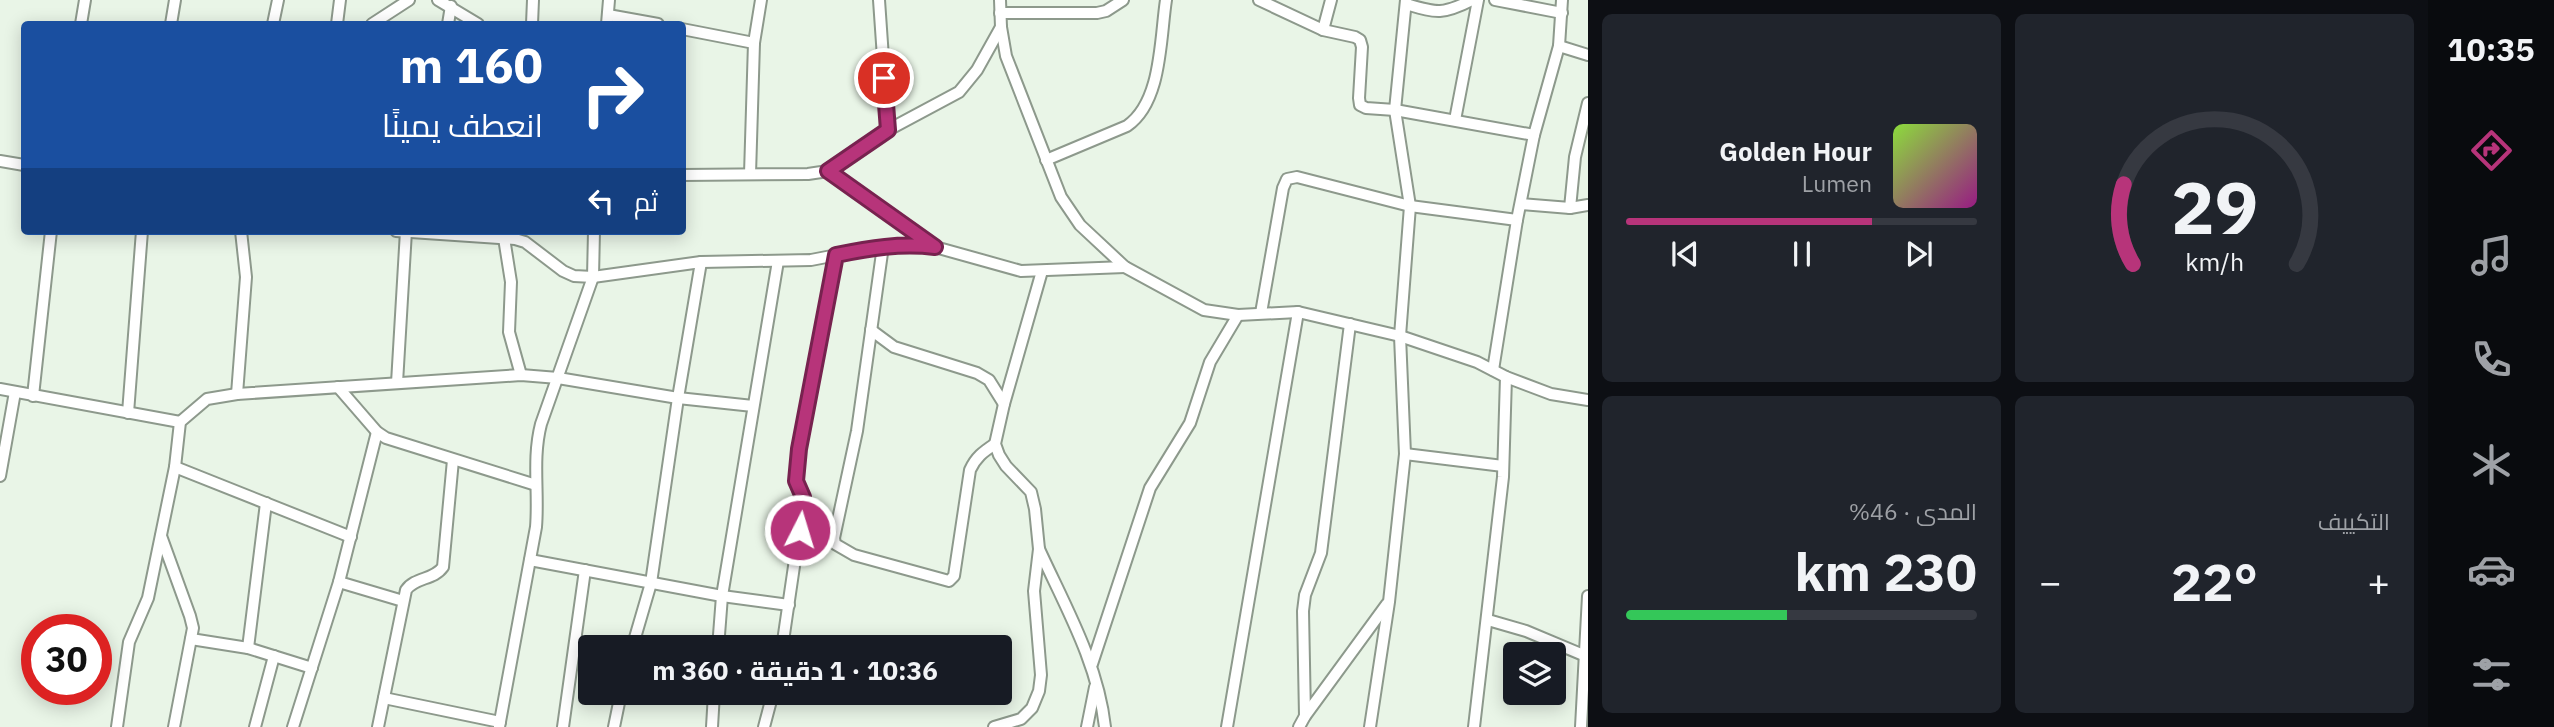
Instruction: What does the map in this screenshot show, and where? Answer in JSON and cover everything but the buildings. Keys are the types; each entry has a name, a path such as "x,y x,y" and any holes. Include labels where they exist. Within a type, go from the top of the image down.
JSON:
{"street":[{"path":"82,21 85,0"},
{"path":"172,21 175,0"},
{"path":"274,21 278,0"},
{"path":"337,21 340,0"},
{"path":"377,21 409,0"},
{"path":"438,0 474,21"},
{"path":"532,21 533,0"},
{"path":"607,20 609,0"},
{"path":"750,174 754,43 761,0"},
{"path":"879,0 888,130"},
{"path":"1000,0 1006,56 1061,197 1080,225 1125,267 1204,310 1238,315 1298,312 1350,324 1400,336 1455,354 1551,394 1588,401"},
{"path":"1000,13 1097,13 1106,11 1123,0"},
{"path":"1046,160 1127,126 1138,118 1146,107 1155,79 1166,0"},
{"path":"1259,0 1323,30 1360,40 1360,105 1366,108 1395,110 1534,135"},
{"path":"1323,30 1331,0"},
{"path":"1370,727 1389,602 1405,454 1400,336 1410,206 1395,110 1406,2 1440,12 1472,0"},
{"path":"1455,120 1478,0"},
{"path":"1495,0 1562,13"},
{"path":"1493,370 1517,219 1534,135 1559,47 1562,0"},
{"path":"448,21 451,6"},
{"path":"686,175 828,171 888,130 959,92 978,70 1001,27"},
{"path":"686,30 754,43"},
{"path":"1559,47 1588,55"},
{"path":"1570,208 1575,157 1588,103"},
{"path":"0,161 21,164"},
{"path":"828,171 935,247"},
{"path":"1261,313 1283,188 1287,179 1297,177 1410,206 1517,219"},
{"path":"1521,204 1570,208 1588,205"},
{"path":"33,396 51,235"},
{"path":"128,413 142,235"},
{"path":"237,394 246,277 241,235"},
{"path":"397,383 406,235"},
{"path":"455,235 525,243 563,271 574,276 593,278 701,261 811,260 906,244 935,247 1021,271 1125,267"},
{"path":"384,698 500,724 538,507 536,445 593,278 594,235"},
{"path":"504,239 511,282 509,332 521,375"},
{"path":"883,246 857,431 834,538 835,544 854,555 949,581 954,576 970,470 982,452 995,444"},
{"path":"784,635 803,505 803,497 796,481 799,449 836,255"},
{"path":"636,635 651,583 701,261"},
{"path":"719,635 722,596 778,261"},
{"path":"994,727 1021,719 1032,708 1039,691 1041,676 1034,591 1039,549 1035,509 1031,492 1006,466 995,444 1042,271"},
{"path":"1227,727 1298,312"},
{"path":"1092,664 1150,488 1190,423 1210,362 1238,315"},
{"path":"1305,716 1303,611 1305,595 1321,553 1350,324"},
{"path":"872,330 894,347 983,376 996,387 1004,404"},
{"path":"117,727 129,642 148,598 175,467 180,422 207,399 237,394 521,375 753,406"},
{"path":"1474,727 1503,466 1506,377"},
{"path":"338,387 377,432 397,443 536,485"},
{"path":"0,389 180,422"},
{"path":"0,476 15,392"},
{"path":"293,727 339,582 377,432"},
{"path":"1405,454 1503,466"},
{"path":"378,727 403,601 410,584 438,573 443,567 453,460"},
{"path":"175,467 351,537"},
{"path":"248,648 266,503"},
{"path":"161,536 192,628 174,727"},
{"path":"1039,549 1092,664 1105,727"},
{"path":"530,560 789,606"},
{"path":"563,727 585,570"},
{"path":"339,582 403,601"},
{"path":"1581,727 1588,596"},
{"path":"1299,727 1389,602"},
{"path":"1488,620 1526,631 1586,657"},
{"path":"191,639 248,648 312,667"},
{"path":"255,727 274,656"},
{"path":"1087,727 1096,681"},
{"path":"614,727 619,705"},
{"path":"712,727 713,705"},
{"path":"764,727 770,705"}],"route":[{"path":"800,530 803,497 796,481 799,449 836,255 906,244 935,247 828,171 888,130 884,78"}]}
